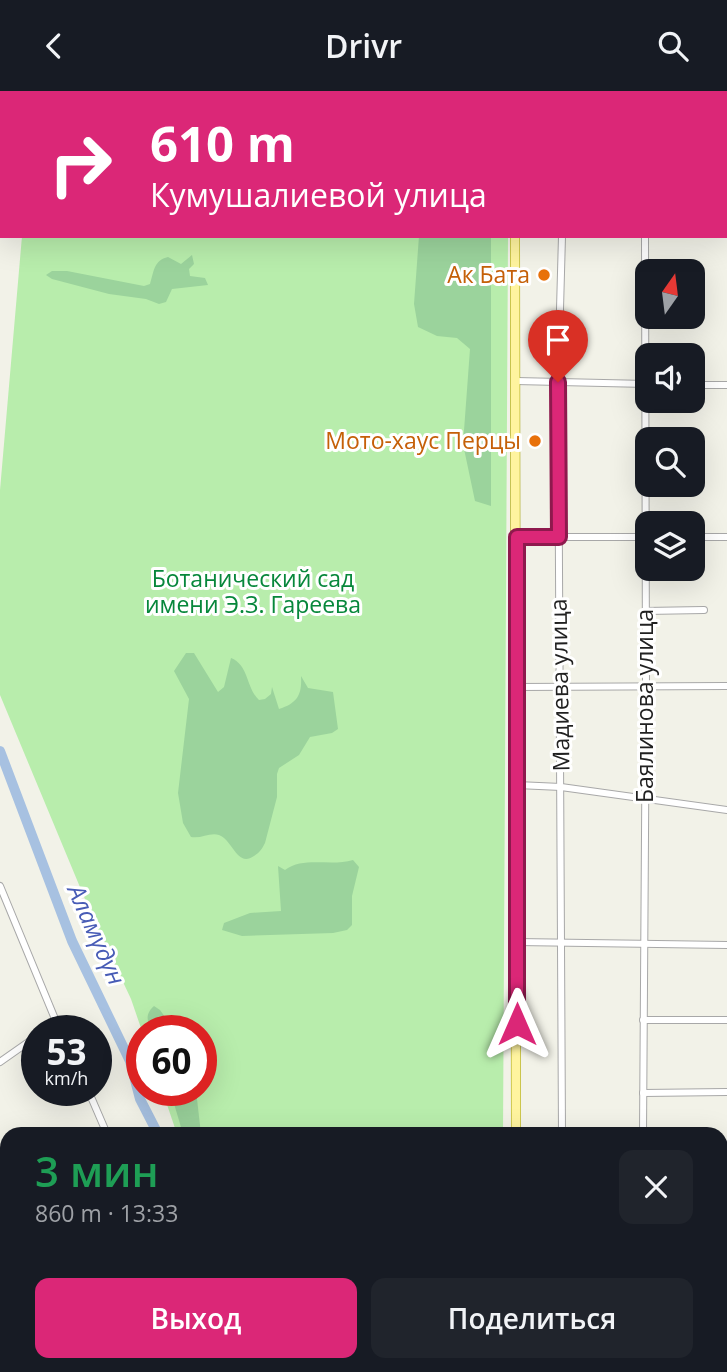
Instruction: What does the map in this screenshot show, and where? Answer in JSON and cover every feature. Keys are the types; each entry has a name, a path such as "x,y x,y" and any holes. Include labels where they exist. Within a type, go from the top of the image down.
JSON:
{"main road":[{"path":"515,238 516,1127"}],"street":[{"name":"Мадиева улица","path":"562,238 558,382 562,1127"},
{"name":"Баялинова улица","path":"645,238 646,343"},
{"path":"516,381 635,384"},
{"path":"705,385 727,385"},
{"name":"Баялинова улица","path":"646,413 646,511"},
{"path":"517,537 635,537"},
{"path":"705,537 727,537"},
{"name":"Баялинова улица","path":"643,1127 645,581"},
{"path":"645,611 704,610"},
{"path":"517,687 727,686"},
{"path":"517,785 561,787 727,810"},
{"path":"0,886 53,1015"},
{"path":"517,942 727,945"},
{"path":"643,1020 727,1020"},
{"path":"0,1062 21,1047"},
{"path":"643,1093 727,1092"},
{"path":"95,1106 104,1127"}],"green space":[{"name":"Ботанический сад имени Э.З. Гареева","path":"22,238 508,238 503,1127 175,1127 167,1106 217,1106 217,1015 136,1015 0,695 0,490"},
{"path":"419,238 491,238 491,506 475,501 463,444 470,349 457,338 437,336 418,327 414,304"},
{"path":"192,255 194,264 189,269 190,276 205,278 208,285 172,289 166,302 159,304 146,299 109,294 46,275 52,271 67,271 144,286 150,284 155,267 163,258 168,257 181,264"},
{"path":"186,653 194,653 218,692 224,687 231,658 237,661 259,700 271,694 272,687 279,709 291,704 298,697 301,676 308,688 333,692 338,729 332,733 310,737 299,755 279,768 277,797 265,843 258,853 248,859 239,856 219,835 191,837 183,823 178,793 189,699 174,671"},
{"path":"353,860 359,867 352,896 352,925 347,930 333,933 242,936 222,930 224,923 250,913 281,911 278,866 285,870 301,864"},
{"path":"154,1006 164,1015 148,1015"},
{"path":"175,1106 198,1106 200,1127 181,1127"}],"waterway":[{"name":"Аламүдүн","path":"0,751 72,941 130,1061 140,1099 154,1127"}],"place":[{"name":"Ак Бата","path":"544,275"},
{"name":"Мото-хаус Перцы","path":"535,441"}],"route":[{"path":"517,1024 517,537 559,537 558,382"}]}
